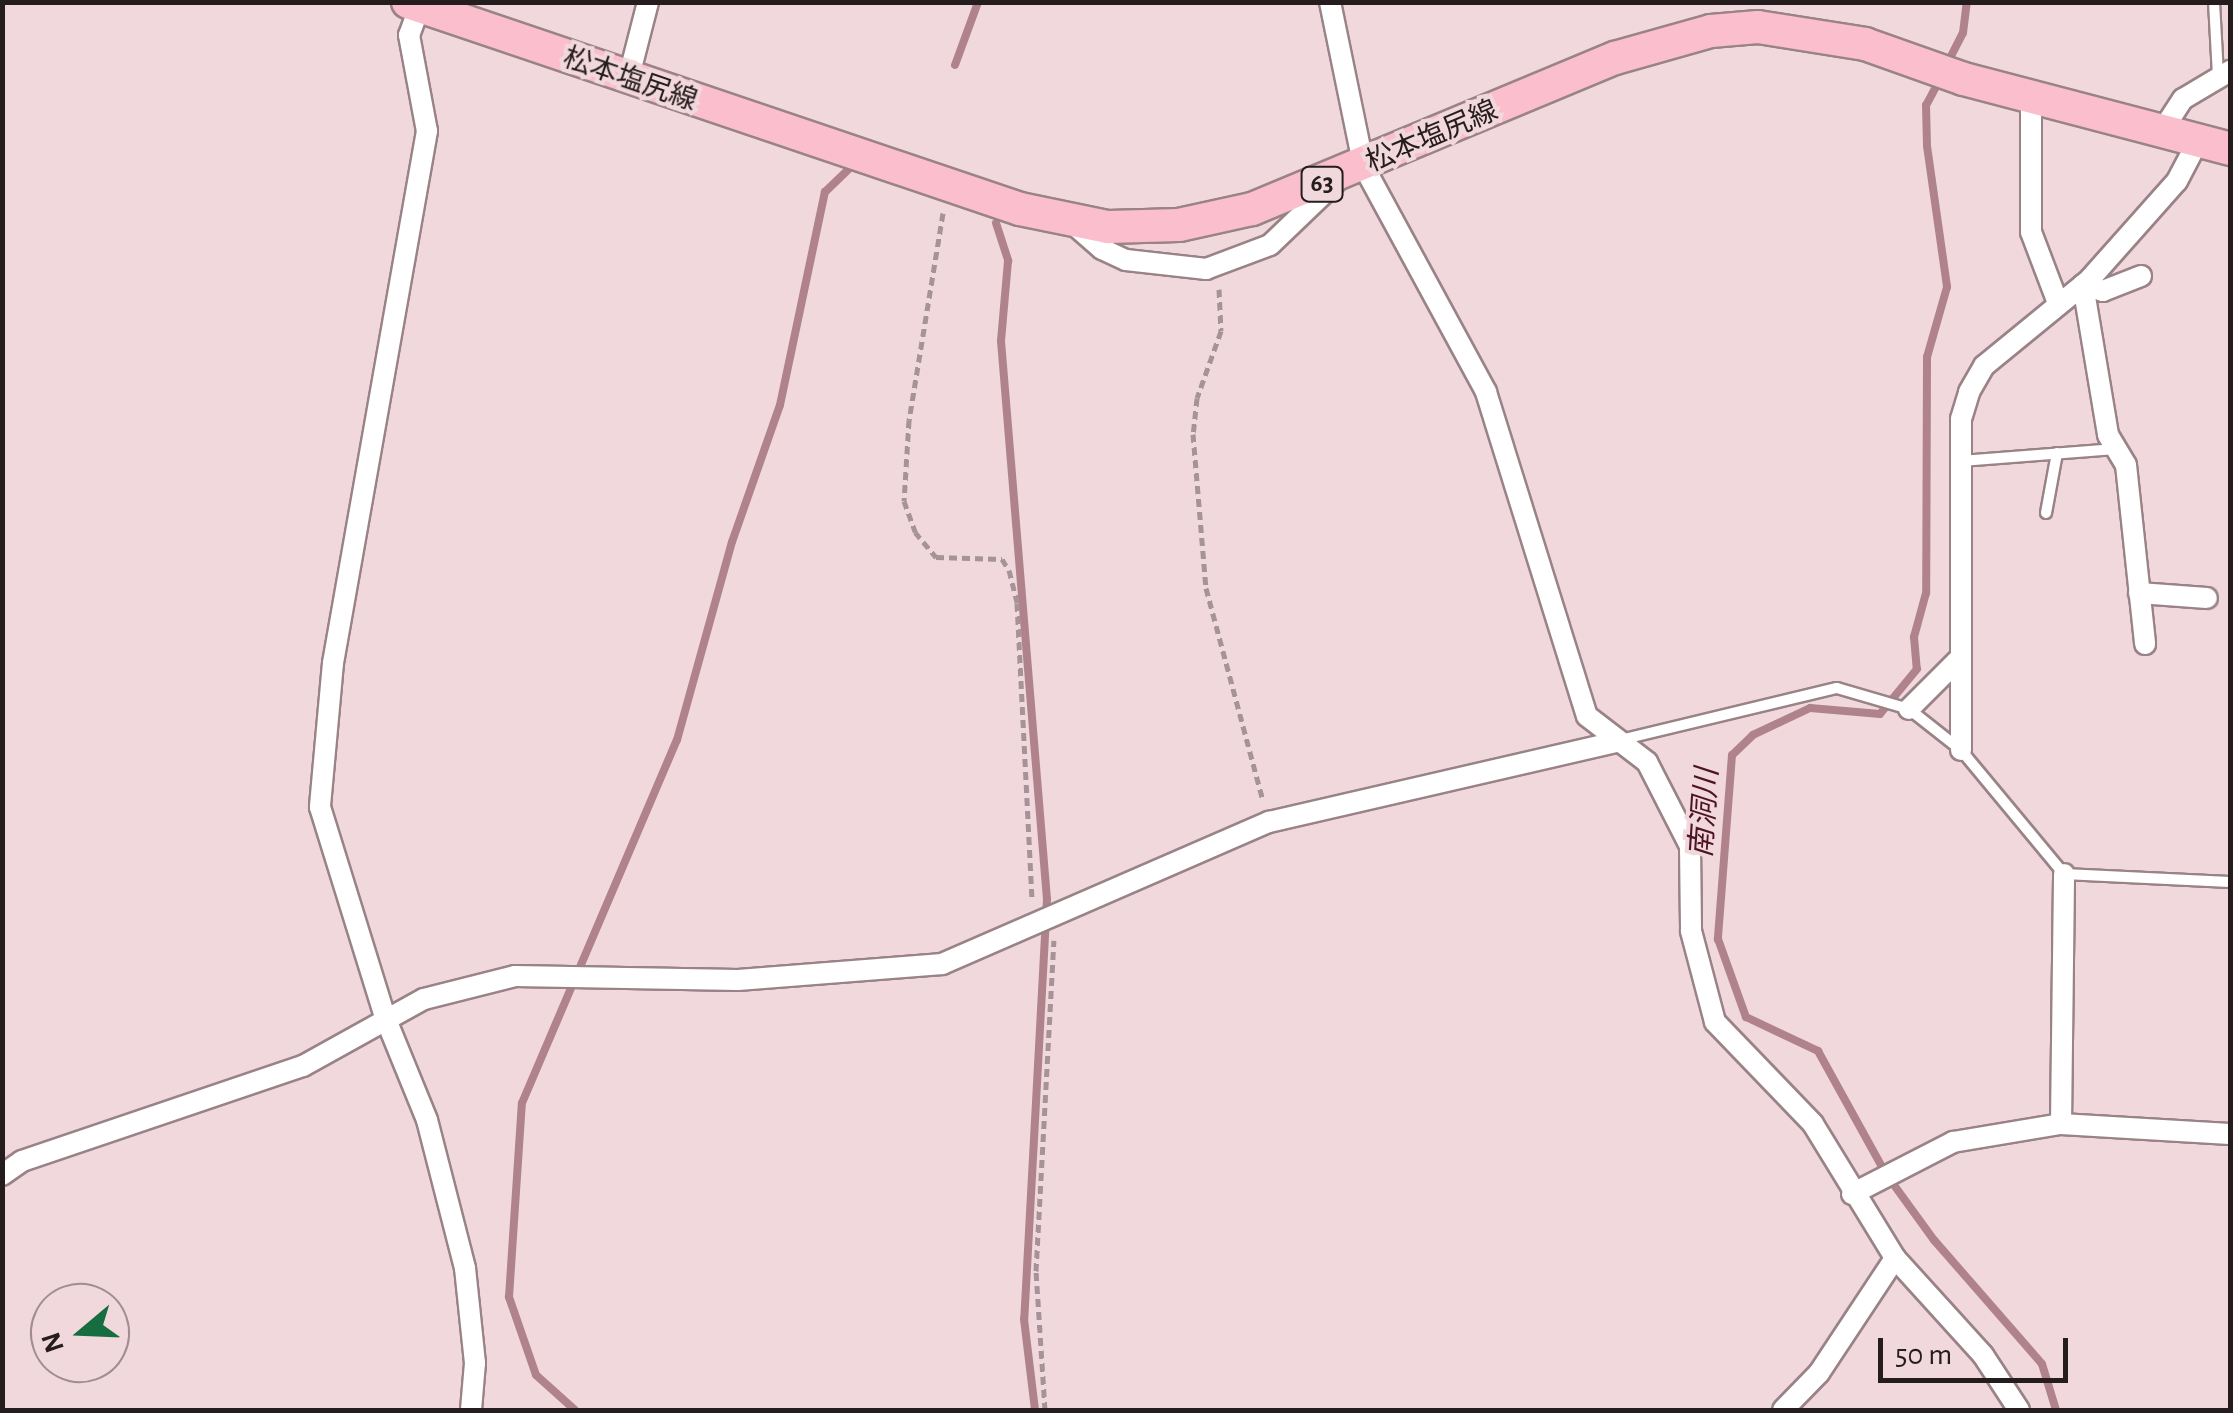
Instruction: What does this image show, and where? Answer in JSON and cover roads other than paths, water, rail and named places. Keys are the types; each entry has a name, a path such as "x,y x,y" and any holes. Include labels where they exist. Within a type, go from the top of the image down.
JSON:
{"main road":[{"name":"松本塩尻線","path":"413,5 628,80 1072,222 1140,227 1216,220 1353,172 1615,58 1758,15 2031,97 2230,150"}],"street":[{"path":"628,80 648,2"},
{"path":"1330,2 1353,172 1486,392 1587,716 1615,742 1647,762 1690,846 1691,931 1714,1022 1813,1124 1852,1194 1895,1258 1983,1355 2020,1410"},
{"path":"413,5 409,35 427,130 333,663 319,778 320,807 386,1017 427,1120 465,1268 475,1363 472,1410"},
{"path":"2162,131 2182,99 2224,74"},
{"path":"2031,97 2031,232 2058,303"},
{"path":"1961,750 1960,419 1984,366 2083,284 2176,180 2198,140"},
{"path":"1072,222 1102,250 1126,260 1179,271 1216,267 1270,245 1353,172"},
{"path":"2083,284 2103,291 2141,276"},
{"path":"2083,284 2108,435 2126,465 2145,644"},
{"path":"2140,593 2207,598"},
{"path":"1909,709 1958,660"},
{"path":"2,1175 77,1141 303,1066 424,999 515,976 738,980 942,964 1269,822 1615,742"},
{"path":"2060,1124 2064,874"},
{"path":"1852,1194 1953,1142 2060,1124 2230,1134"},
{"path":"1784,1410 1819,1373 1895,1258"}],"lane":[{"path":"2214,2 2224,74"},
{"path":"1960,461 2116,449"},
{"path":"2046,513 2057,454"},
{"path":"1615,742 1806,691 1837,688 1909,709 1961,750 2064,874 2230,882"}],"waterway":[{"path":"955,65 978,2"},
{"name":"南洞川","path":"1947,64 1963,33 1967,2"},
{"name":"南洞川","path":"1939,81 1926,105 1927,146 1947,287 1927,357 1926,593 1914,637 1917,669 1880,714 1810,708 1753,735 1732,755 1718,939 1746,1017 1818,1051 1886,1174 1934,1240 2042,1364 2056,1410"},
{"path":"575,1410 536,1375 509,1297 522,1103 677,740 732,542 780,405 825,192 849,169"},
{"path":"996,223 1008,261 1001,341 1047,899 1024,1319 1035,1410"}]}
